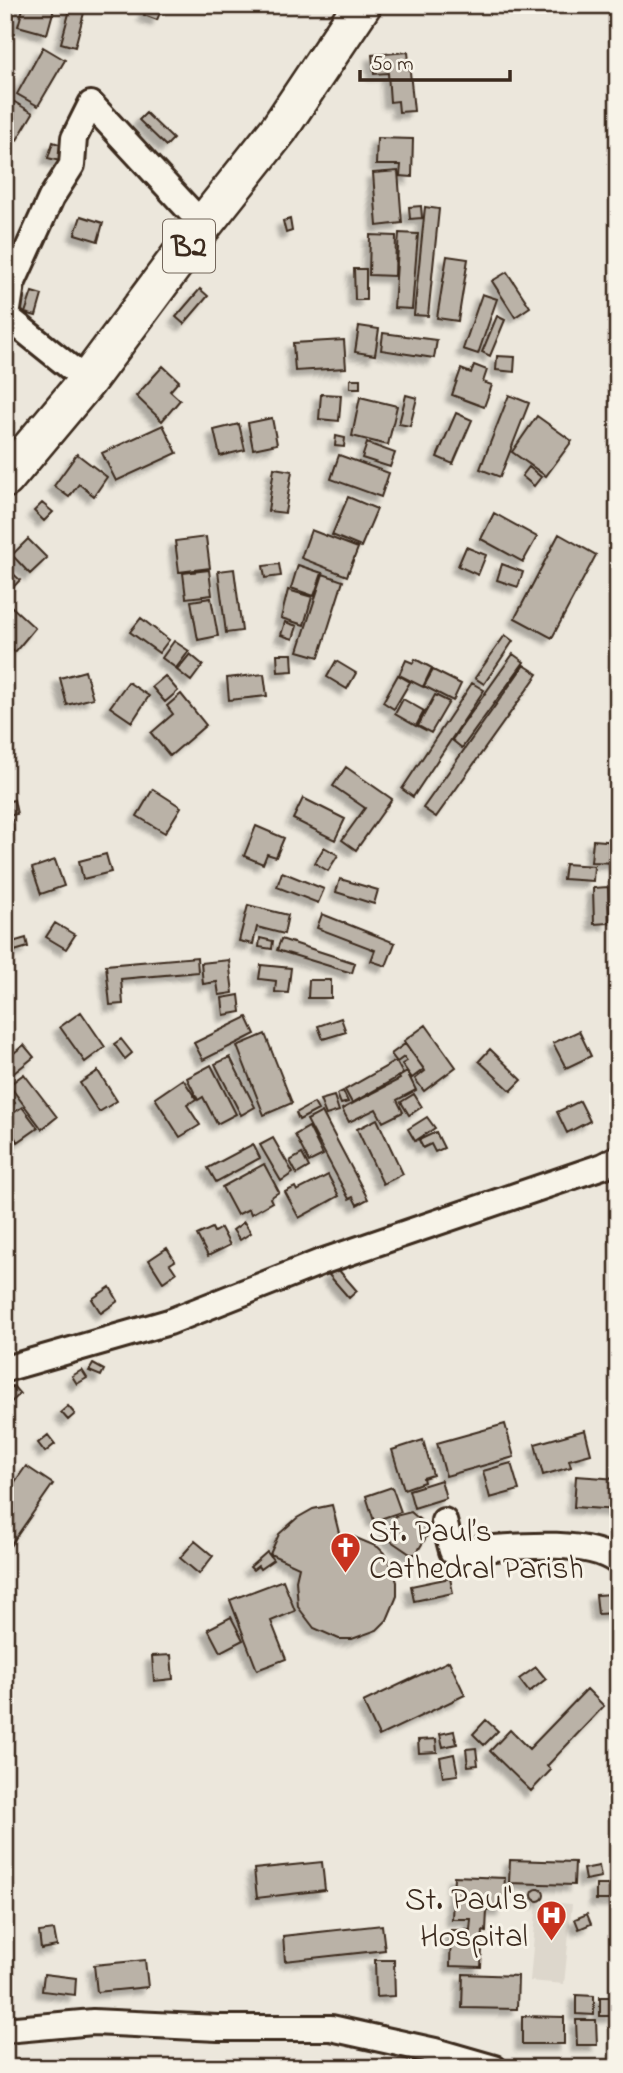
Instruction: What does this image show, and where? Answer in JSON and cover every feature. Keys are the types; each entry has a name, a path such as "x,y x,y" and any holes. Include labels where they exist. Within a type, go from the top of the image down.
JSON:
{"highway":[{"name":"B2","path":"10,463 87,381 203,225 279,129 362,5"}],"street":[{"path":"87,381 6,315 12,284 51,198 72,165 74,138 91,104 203,225"},
{"path":"5,1369 169,1322 321,1262 603,1166 618,1158"},
{"path":"443,1521 452,1550 571,1545 608,1554 618,1562"},
{"path":"5,2030 93,2022 218,2028 331,2028 490,2067"}],"shaded area":[{"name":"St. Paul's Hospital","path":"537,1901 572,1904 564,1984 530,1981"}],"building":[{"path":"24,5 55,5 47,34 18,26"},
{"path":"148,5 163,5 157,20 144,15"},
{"path":"71,6 85,9 75,47 61,43"},
{"path":"43,47 65,60 38,106 17,94"},
{"path":"408,52 414,111 399,112 398,101 390,102 388,73 374,74 372,55"},
{"path":"13,101 33,113 17,140 5,133 5,113"},
{"path":"146,113 173,139 166,146 139,120"},
{"path":"377,138 413,139 412,177 400,176 401,165 376,165"},
{"path":"53,142 65,146 60,161 48,158"},
{"path":"398,171 402,223 377,226 373,173"},
{"path":"421,206 422,218 410,219 409,207"},
{"path":"425,207 439,209 428,316 414,315"},
{"path":"81,216 103,223 98,241 75,234"},
{"path":"290,219 292,231 286,233 283,221"},
{"path":"399,233 418,234 412,309 394,308"},
{"path":"370,235 396,236 395,276 369,275"},
{"path":"447,256 468,259 458,321 437,318"},
{"path":"354,269 366,269 366,300 355,300"},
{"path":"507,272 530,307 515,317 492,281"},
{"path":"200,289 208,296 184,324 176,317"},
{"path":"32,292 42,295 36,316 25,313"},
{"path":"482,294 497,299 478,354 463,349"},
{"path":"497,316 505,320 490,356 482,352"},
{"path":"359,326 379,329 375,355 355,352"},
{"path":"383,333 437,340 434,358 381,350"},
{"path":"344,340 346,368 295,371 293,343"},
{"path":"497,356 515,357 514,372 496,370"},
{"path":"474,365 487,370 483,382 492,385 484,407 452,395 461,369 471,373"},
{"path":"163,366 179,381 170,391 180,400 162,421 136,396"},
{"path":"350,379 360,379 360,388 350,388"},
{"path":"321,394 341,395 339,421 319,419"},
{"path":"406,395 417,398 410,426 399,424"},
{"path":"509,395 529,403 500,477 480,469"},
{"path":"360,397 397,406 388,445 352,436"},
{"path":"456,413 472,420 453,464 437,457"},
{"path":"537,416 572,441 546,476 512,452"},
{"path":"272,418 277,444 253,449 248,423"},
{"path":"239,424 245,450 220,456 214,430"},
{"path":"163,425 177,453 116,481 102,453"},
{"path":"336,436 345,438 344,447 335,446"},
{"path":"367,443 395,453 390,467 362,458"},
{"path":"77,454 107,477 94,496 79,484 69,497 54,486"},
{"path":"339,455 389,473 381,497 331,479"},
{"path":"529,467 541,477 534,486 522,476"},
{"path":"274,468 292,471 285,513 268,511"},
{"path":"348,497 377,509 361,547 332,535"},
{"path":"42,503 53,512 44,521 34,511"},
{"path":"494,513 537,537 523,562 481,539"},
{"path":"311,530 358,548 347,576 301,558"},
{"path":"559,534 596,555 552,638 515,618"},
{"path":"206,537 210,568 179,572 175,541"},
{"path":"28,539 47,558 30,574 12,555"},
{"path":"466,547 486,555 478,575 458,566"},
{"path":"279,564 281,576 265,578 263,566"},
{"path":"502,564 523,572 518,587 497,580"},
{"path":"298,565 322,573 314,596 291,588"},
{"path":"7,568 20,580 5,596 5,570"},
{"path":"234,569 242,631 226,633 218,571"},
{"path":"209,570 212,595 186,598 183,573"},
{"path":"323,574 343,581 319,657 298,651"},
{"path":"288,590 312,597 304,625 281,618"},
{"path":"211,598 218,636 198,640 191,601"},
{"path":"11,606 35,628 15,652 5,643 5,612"},
{"path":"141,618 169,640 159,653 130,632"},
{"path":"285,622 297,626 293,639 281,635"},
{"path":"505,635 513,641 484,684 475,678"},
{"path":"174,641 189,651 176,668 162,658"},
{"path":"190,654 203,665 191,681 177,670"},
{"path":"277,654 292,654 293,671 278,672"},
{"path":"513,654 524,662 462,748 452,740"},
{"path":"415,659 432,668 423,687 399,675 406,660 413,663"},
{"path":"336,661 356,673 347,689 327,677"},
{"path":"524,665 538,674 436,817 423,808"},
{"path":"433,670 461,684 453,701 424,686"},
{"path":"85,671 93,698 67,705 60,678"},
{"path":"264,674 267,696 229,700 227,678"},
{"path":"398,675 410,682 394,709 383,702"},
{"path":"165,676 178,691 165,702 152,687"},
{"path":"128,682 149,696 132,722 110,707"},
{"path":"472,683 484,690 413,797 402,789"},
{"path":"181,694 206,725 170,756 151,733 173,714 167,706"},
{"path":"435,695 449,702 431,733 418,726"},
{"path":"403,699 424,711 416,726 395,714"},
{"path":"346,767 392,799 356,850 342,840 365,808 333,786"},
{"path":"153,789 181,807 165,833 137,816"},
{"path":"303,798 345,819 335,840 293,819"},
{"path":"14,800 17,814 5,816 5,802"},
{"path":"12,820 13,833 5,834 5,821"},
{"path":"256,826 284,838 276,857 267,854 263,864 244,856"},
{"path":"593,840 618,842 618,863 591,862"},
{"path":"324,847 338,855 328,871 315,863"},
{"path":"106,854 111,872 83,879 79,861"},
{"path":"55,860 64,886 41,894 32,868"},
{"path":"565,864 594,866 593,881 563,879"},
{"path":"282,872 324,889 318,903 277,887"},
{"path":"340,879 378,890 374,904 336,892"},
{"path":"608,887 609,923 594,924 593,888"},
{"path":"248,905 288,915 284,934 257,927 253,944 239,941"},
{"path":"322,914 395,943 386,966 371,961 375,950 317,928"},
{"path":"55,923 75,935 66,949 46,937"},
{"path":"26,938 28,947 11,952 9,943"},
{"path":"260,938 273,941 272,949 259,947"},
{"path":"281,939 355,963 352,973 277,950"},
{"path":"197,957 198,972 121,979 123,1004 110,1005 106,965"},
{"path":"229,960 233,993 219,995 217,982 203,984 201,963"},
{"path":"261,965 291,968 288,993 275,992 276,981 259,979"},
{"path":"309,980 331,980 331,998 308,998"},
{"path":"239,995 241,1012 224,1015 222,998"},
{"path":"81,1012 105,1047 85,1062 60,1027"},
{"path":"247,1017 255,1034 203,1060 194,1043"},
{"path":"341,1018 346,1032 323,1039 318,1026"},
{"path":"426,1025 456,1067 424,1091 415,1079 425,1071 404,1041"},
{"path":"579,1031 591,1056 566,1068 553,1043"},
{"path":"265,1034 292,1103 264,1115 237,1046"},
{"path":"121,1039 132,1053 125,1059 114,1044"},
{"path":"405,1044 424,1069 412,1078 402,1064 407,1061 404,1057 397,1062 391,1054"},
{"path":"24,1045 34,1057 5,1080 5,1060"},
{"path":"490,1049 522,1080 511,1091 479,1061"},
{"path":"230,1057 255,1107 241,1115 215,1064"},
{"path":"396,1061 403,1074 352,1103 345,1090"},
{"path":"211,1065 236,1114 217,1124 203,1097 198,1100 187,1078"},
{"path":"98,1071 117,1101 99,1112 80,1083"},
{"path":"407,1072 416,1090 397,1100 403,1112 383,1122 376,1109 349,1122 342,1109 400,1079 399,1077"},
{"path":"24,1074 57,1117 42,1129 9,1085"},
{"path":"183,1079 196,1099 187,1105 200,1125 180,1137 155,1098"},
{"path":"5,1089 15,1103 5,1110"},
{"path":"343,1091 348,1102 341,1104 337,1094"},
{"path":"414,1094 422,1107 409,1115 401,1102"},
{"path":"334,1096 339,1111 326,1115 320,1100"},
{"path":"580,1101 590,1121 567,1133 557,1112"},
{"path":"314,1103 318,1110 299,1120 296,1113"},
{"path":"22,1107 38,1128 18,1142 5,1124 5,1119"},
{"path":"322,1112 368,1199 357,1205 353,1197 349,1199 307,1120"},
{"path":"427,1117 435,1128 415,1141 408,1129"},
{"path":"377,1119 403,1174 383,1184 357,1129"},
{"path":"309,1127 323,1155 309,1162 295,1135"},
{"path":"436,1132 444,1148 435,1152 431,1144 423,1148 419,1140"},
{"path":"273,1138 293,1173 281,1181 260,1145"},
{"path":"253,1144 260,1158 216,1182 208,1168"},
{"path":"302,1154 309,1167 297,1174 290,1161"},
{"path":"264,1164 279,1192 270,1198 272,1202 251,1214 249,1209 237,1215 222,1187"},
{"path":"328,1175 339,1196 299,1218 285,1192 295,1187 297,1191"},
{"path":"244,1222 251,1233 240,1240 233,1230"},
{"path":"212,1228 214,1232 221,1228 230,1245 208,1256 197,1235"},
{"path":"167,1248 175,1261 170,1264 176,1273 163,1282 149,1260"},
{"path":"337,1268 357,1291 349,1298 329,1275"},
{"path":"110,1287 118,1301 101,1313 92,1299"},
{"path":"93,1364 104,1370 101,1376 89,1371"},
{"path":"82,1370 87,1378 77,1384 72,1376"},
{"path":"13,1386 20,1394 5,1408 5,1393"},
{"path":"68,1406 75,1414 68,1420 61,1412"},
{"path":"505,1424 514,1457 446,1476 437,1443"},
{"path":"585,1430 591,1454 569,1460 571,1467 543,1475 535,1444"},
{"path":"48,1435 55,1444 45,1452 38,1443"},
{"path":"423,1440 433,1475 423,1478 424,1482 404,1489 392,1450"},
{"path":"511,1463 519,1490 490,1498 483,1471"},
{"path":"26,1466 53,1484 5,1553 5,1496"},
{"path":"576,1476 618,1479 618,1510 574,1507"},
{"path":"441,1480 446,1498 414,1508 409,1490"},
{"path":"392,1487 401,1512 374,1521 366,1496"},
{"name":"St. Paul’s Cathedral Parish","path":"332,1505 340,1537 354,1537 378,1547 388,1557 397,1582 397,1596 387,1620 377,1630 352,1639 339,1639 314,1628 298,1607 296,1580 299,1567 270,1554 279,1534 297,1518 313,1509"},
{"path":"411,1512 426,1525 428,1534 416,1554 410,1554 385,1537 395,1516"},
{"path":"195,1541 213,1556 199,1574 180,1558"},
{"path":"267,1552 273,1560 260,1569 258,1566 253,1570 250,1567"},
{"path":"450,1578 453,1593 414,1601 411,1586"},
{"path":"283,1580 295,1611 271,1621 286,1659 257,1670 230,1600"},
{"path":"612,1594 614,1613 598,1614 596,1595"},
{"path":"231,1617 243,1640 220,1652 208,1629"},
{"path":"171,1655 173,1679 154,1681 152,1656"},
{"path":"449,1661 465,1695 379,1736 363,1702"},
{"path":"536,1667 546,1679 529,1692 519,1679"},
{"path":"587,1689 604,1706 547,1766 551,1770 531,1791 490,1751 510,1730 529,1749"},
{"path":"486,1720 498,1731 484,1745 473,1734"},
{"path":"454,1731 457,1744 443,1747 440,1734"},
{"path":"436,1739 437,1752 419,1753 418,1740"},
{"path":"476,1748 478,1765 468,1766 466,1749"},
{"path":"454,1754 458,1775 443,1777 440,1757"},
{"path":"510,1860 575,1862 574,1885 509,1883"},
{"path":"322,1862 325,1890 257,1898 254,1869"},
{"path":"599,1866 601,1877 585,1880 583,1869"},
{"path":"454,1876 505,1878 503,1910 487,1910 481,1967 450,1966 451,1930 470,1930 471,1919 452,1919"},
{"path":"596,1885 618,1885 618,1900 596,1900"},
{"path":"538,1889 544,1895 538,1901 532,1895"},
{"path":"587,1914 591,1924 579,1929 575,1919"},
{"path":"382,1925 385,1950 285,1961 283,1936"},
{"path":"54,1930 57,1946 41,1949 39,1932"},
{"path":"145,1960 148,1987 97,1992 94,1965"},
{"path":"375,1960 394,1960 395,1996 376,1997"},
{"path":"44,1974 76,1978 75,1995 42,1991"},
{"path":"463,1974 518,1976 517,2009 462,2008"},
{"path":"576,1995 594,1996 594,2015 576,2014"},
{"path":"600,1997 613,1997 613,2016 600,2016"},
{"path":"522,2016 564,2017 564,2044 522,2044"},
{"path":"576,2020 596,2020 597,2045 577,2045"}],"place":[{"name":"St. Paul’s Cathedral Parish","path":"346,1575"},
{"name":"St. Paul's Hospital","path":"551,1943"}]}
